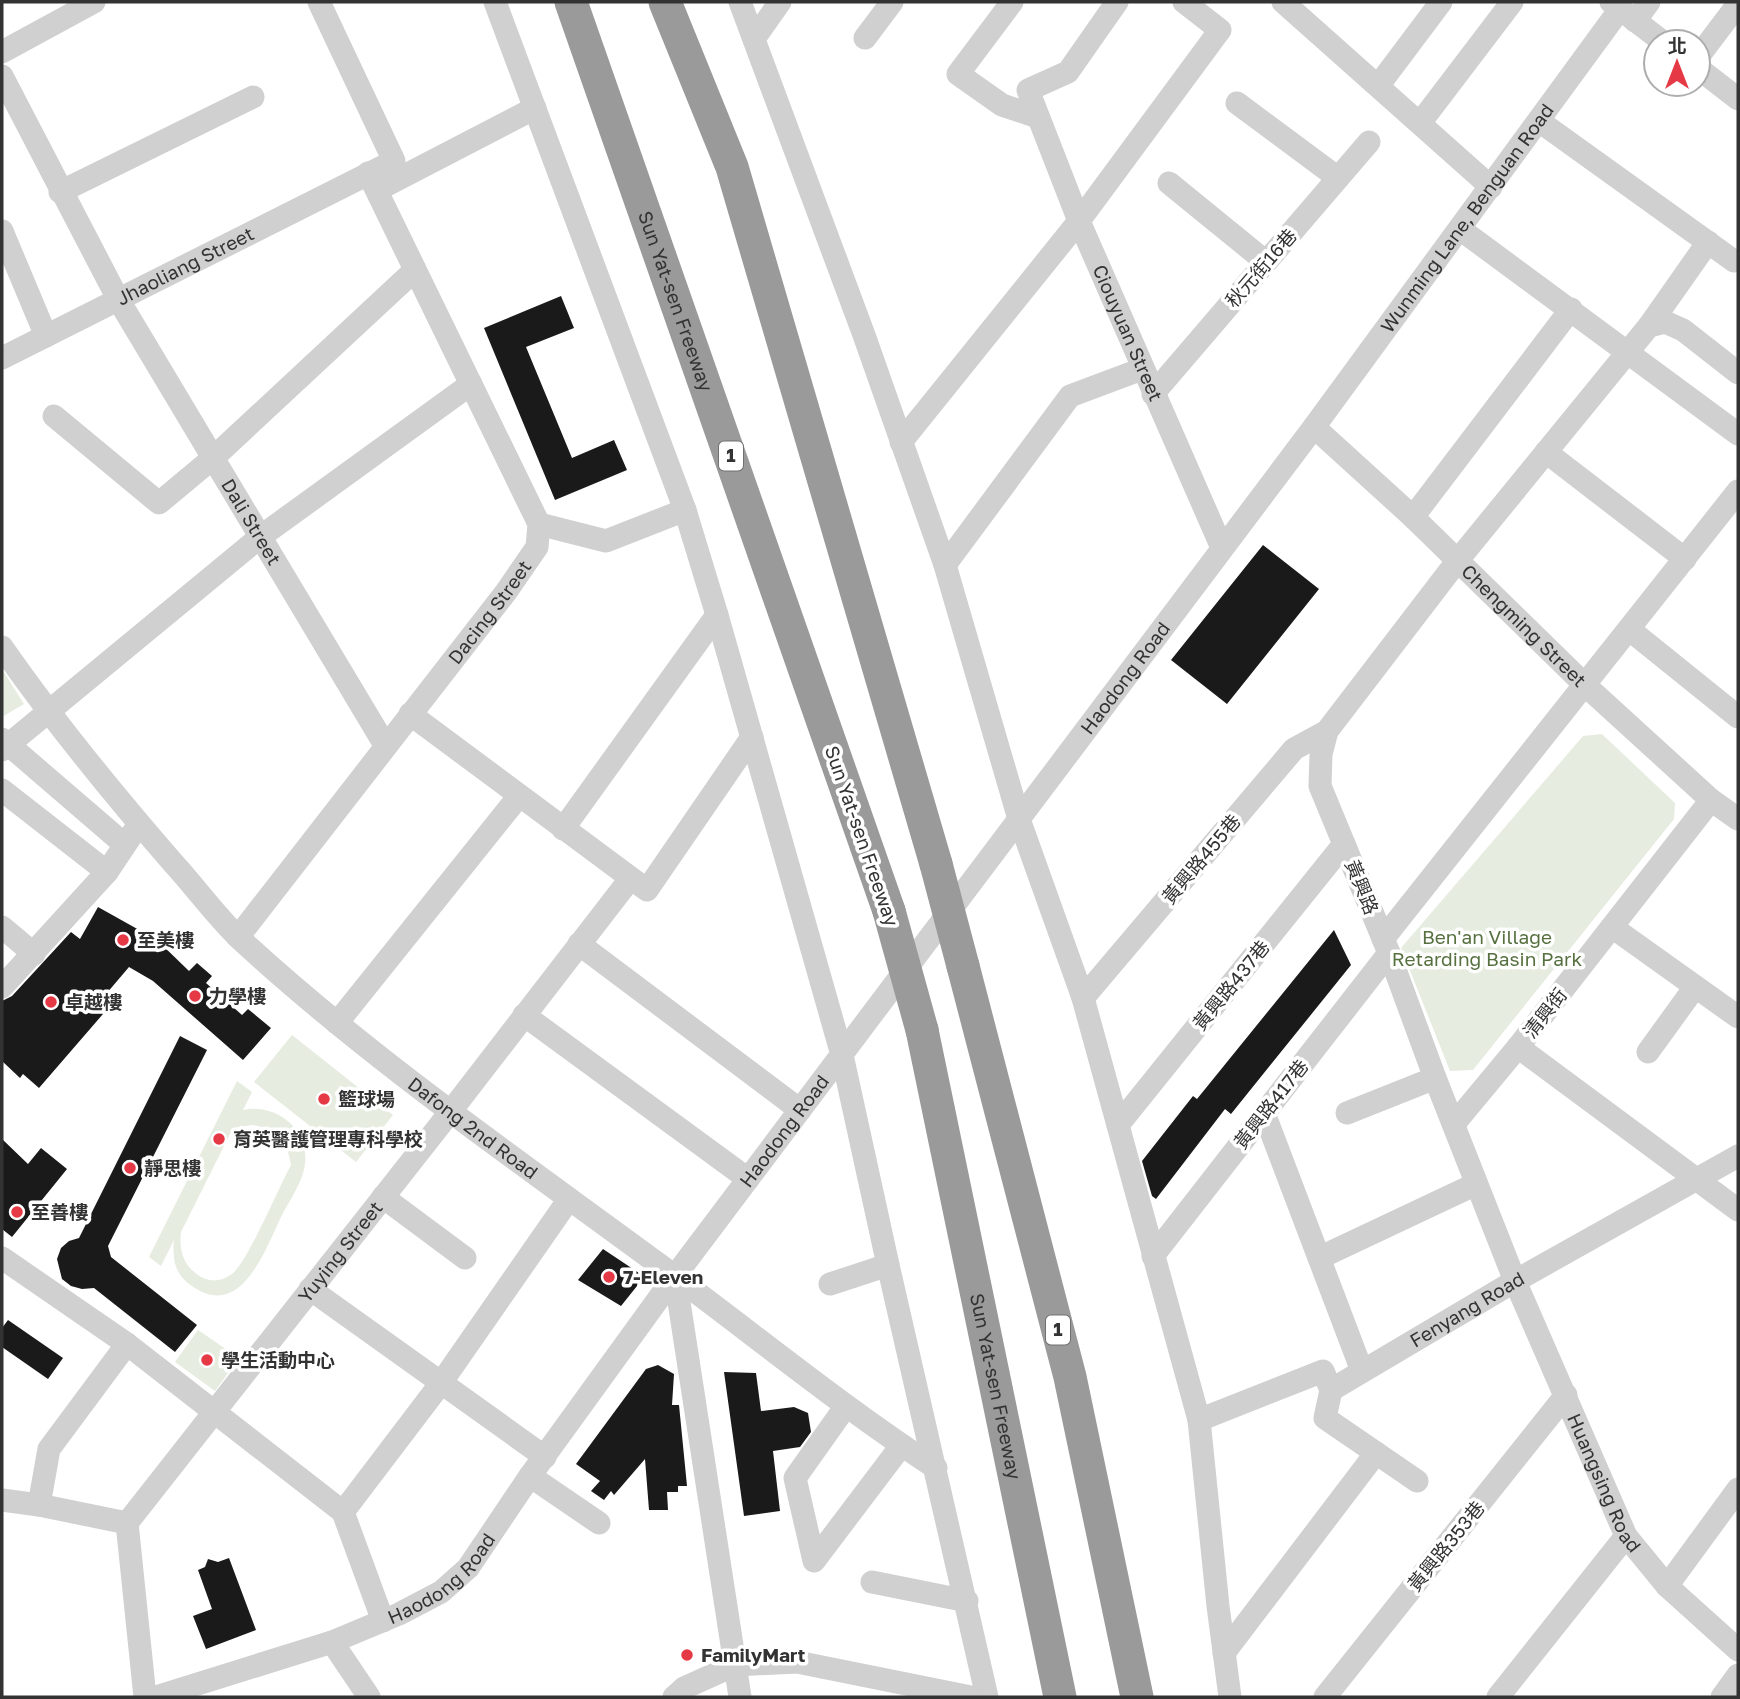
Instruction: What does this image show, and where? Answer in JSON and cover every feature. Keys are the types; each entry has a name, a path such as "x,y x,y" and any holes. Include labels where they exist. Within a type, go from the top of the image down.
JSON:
{"highway":[{"name":"Sun Yat-sen Freeway","path":"571,2 889,911 922,1030 1060,1697"},
{"name":"1","path":"665,2 732,167 936,864 1070,1377 1137,1697"}],"street":[{"path":"2,52 69,8 94,2"},
{"path":"319,2 394,162 373,182"},
{"path":"495,2 685,510 718,614 842,1055 988,1697"},
{"path":"740,2 945,565 1019,820 1083,998 1199,1420 1230,1697"},
{"path":"754,39 780,2"},
{"path":"865,38 892,2"},
{"path":"1012,2 958,74 1002,105 1038,117"},
{"name":"Ciouyuan Street","path":"1117,2 1068,72 1028,90 1079,221 1222,548"},
{"path":"901,442 1079,221 1220,30 1184,2"},
{"path":"1283,2 1491,187"},
{"path":"1378,86 1441,2"},
{"path":"1420,123 1512,2"},
{"name":"Wunming Lane, Benguan Road","path":"1314,427 1622,10 1649,2"},
{"path":"1712,38 1738,4"},
{"path":"1622,10 1645,28"},
{"name":"Dali Street","path":"2,76 118,299 385,745"},
{"path":"1712,79 1738,99"},
{"path":"60,192 253,97"},
{"path":"1237,103 1338,178"},
{"path":"373,182 534,108"},
{"path":"1539,121 1734,261"},
{"name":"秋元街16巷","path":"1153,394 1369,142"},
{"path":"373,182 539,524 606,541 685,510"},
{"name":"Jhaoliang Street","path":"2,358 118,299 373,182"},
{"path":"1169,183 1266,262"},
{"path":"1460,229 1738,434"},
{"path":"2,230 46,337"},
{"name":"黃興路","path":"1515,1281 1386,946 1320,786 1321,754 1327,731 1458,560 1628,352 1709,242"},
{"path":"54,416 159,503 213,458 415,270"},
{"path":"1413,517 1571,309"},
{"path":"1648,326 1665,323 1683,330 1738,373"},
{"path":"945,565 1070,396 1142,369"},
{"path":"124,844 4,744 260,537 471,384"},
{"name":"Chengming Street","path":"1314,427 1413,517 1586,686 1729,807"},
{"name":"Haodong Road","path":"156,1697 332,1642 383,1621 441,1592 468,1568 530,1476 675,1276 1314,427"},
{"path":"1546,452 1685,559"},
{"name":"黃興路417巷","path":"1153,1256 1264,1113 1386,946 1738,491"},
{"name":"Dacing Street","path":"238,937 506,592 537,547 539,524"},
{"path":"563,829 718,614"},
{"path":"1630,630 1738,716"},
{"name":"Dafong 2nd Road","path":"2,647 47,711 139,824 238,937 337,1023 451,1111 846,1406 936,1468"},
{"path":"410,714 647,890 752,737"},
{"name":"黃興路455巷","path":"1083,998 1294,750 1327,731"},
{"path":"2,790 107,872"},
{"path":"337,1023 519,796"},
{"name":"清興街","path":"1454,1124 1612,927 1729,807"},
{"path":"2,988 107,872 139,824"},
{"name":"黃興路437巷","path":"1118,1125 1344,844"},
{"name":"Yuying Street","path":"127,1523 630,879"},
{"path":"2,927 34,954"},
{"path":"1612,927 1738,1017"},
{"path":"579,944 800,1110"},
{"path":"1648,1052 1695,987"},
{"path":"524,1015 748,1180"},
{"path":"1518,1047 1738,1210"},
{"path":"1347,1113 1435,1077"},
{"path":"1264,1113 1362,1371"},
{"name":"Fenyang Road","path":"1331,1391 1515,1281 1738,1156"},
{"path":"1319,1258 1476,1184"},
{"path":"383,1197 465,1258"},
{"path":"343,1512 441,1383 569,1199"},
{"path":"2,1258 127,1344 343,1512 383,1621"},
{"path":"830,1284 888,1265"},
{"path":"675,1276 740,1697"},
{"name":"Huangsing Road","path":"1515,1281 1626,1536 1667,1586 1738,1650"},
{"path":"310,1290 545,1458"},
{"path":"39,1505 49,1449 127,1344"},
{"path":"1199,1420 1323,1371 1331,1391 1325,1418 1417,1481"},
{"name":"黃興路353巷","path":"1325,1697 1566,1395"},
{"path":"846,1406 795,1478 814,1561 901,1446"},
{"path":"1224,1653 1376,1453"},
{"path":"530,1476 599,1523"},
{"path":"1667,1586 1738,1489"},
{"path":"2,1500 127,1523 145,1697"},
{"path":"1498,1697 1626,1536"},
{"path":"872,1582 967,1601"},
{"path":"332,1642 369,1697"},
{"path":"674,1697 684,1688 736,1665 797,1662 971,1697"},
{"path":"1722,1697 1738,1675"}],"green space":[{"path":"2,669 24,704 2,717"},
{"name":"Ben'an Village Retarding Basin Park","path":"1602,734 1675,803 1674,819 1473,1070 1450,1071 1401,948 1583,736"},
{"name":"籃球場","path":"292,1035 393,1115 356,1162 254,1082"},
{"path":"237,1081 252,1092 243,1110 255,1109 278,1115 296,1130 305,1151 302,1178 259,1263 237,1288 224,1295 209,1294 186,1282 178,1272 174,1260 174,1240 161,1266 149,1257","holes":["252,1125 274,1133 283,1142 291,1165 238,1267 222,1279 207,1279 198,1275 186,1263 180,1243 181,1232 233,1128"]},
{"name":"學生活動中心","path":"198,1330 239,1358 215,1391 175,1362"}],"building":[{"path":"561,296 574,328 526,347 572,458 614,440 627,470 555,500 484,328"},
{"path":"1263,545 1319,589 1227,704 1171,660"},
{"path":"98,907 157,940 189,971 197,963 212,976 206,983 242,1015 248,1009 271,1028 243,1060 153,981 129,967 95,1007 103,1014 39,1088 23,1074 20,1078 2,1061 2,1001 12,996 71,932 80,939"},
{"path":"1334,930 1351,965 1231,1114 1225,1109 1156,1199 1152,1196 1142,1161 1193,1096 1197,1099"},
{"name":"靜思樓","path":"180,1036 207,1050 108,1246 111,1257 197,1325 175,1352 94,1288 71,1286 62,1279 57,1259 61,1248 69,1241 79,1238"},
{"name":"至善樓","path":"2,1139 28,1164 41,1148 67,1169 12,1237 2,1229"},
{"name":"7-Eleven","path":"603,1249 639,1273 637,1286 621,1306 578,1280"},
{"path":"8,1320 63,1358 48,1379 2,1347 2,1328"},
{"path":"658,1365 674,1374 672,1405 679,1405 687,1486 678,1486 678,1492 667,1492 668,1510 649,1510 645,1459 614,1495 611,1491 604,1500 591,1491 600,1481 576,1464 646,1369"},
{"path":"724,1372 756,1373 761,1411 794,1407 808,1413 811,1432 800,1447 773,1451 780,1511 744,1516"},
{"path":"229,1558 256,1630 206,1649 193,1616 212,1609 198,1570 205,1567 208,1559 218,1562"}],"place":[{"name":"至美樓","path":"123,940"},
{"name":"力學樓","path":"195,996"},
{"name":"卓越樓","path":"51,1002"},
{"name":"籃球場","path":"324,1099"},
{"name":"育英醫護管理專科學校","path":"219,1139"},
{"name":"靜思樓","path":"130,1168"},
{"name":"至善樓","path":"17,1212"},
{"name":"7-Eleven","path":"609,1277"},
{"name":"學生活動中心","path":"207,1360"},
{"name":"FamilyMart","path":"687,1655"}]}
